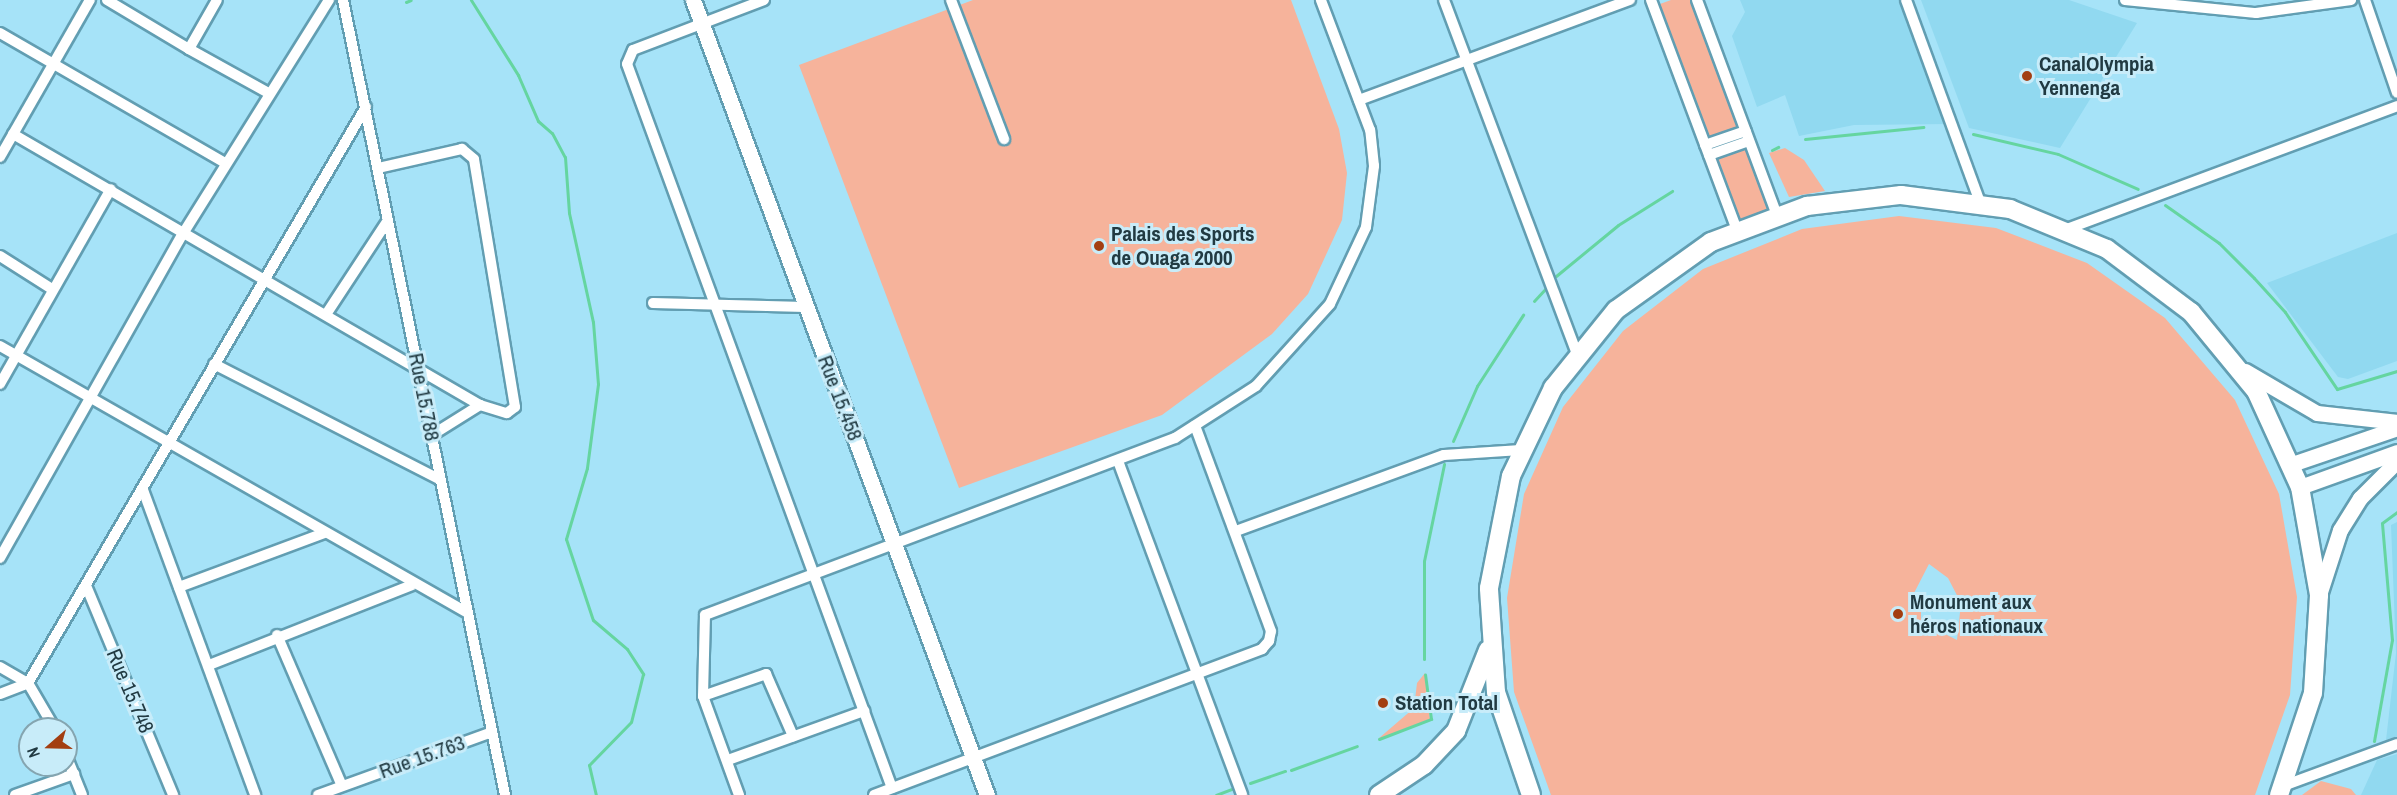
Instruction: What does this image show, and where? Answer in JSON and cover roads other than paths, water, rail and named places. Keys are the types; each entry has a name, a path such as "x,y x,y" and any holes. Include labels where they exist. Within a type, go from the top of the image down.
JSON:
{"main road":[{"name":"Rue 15.458","path":"693,0 987,795"},
{"path":"1531,795 1504,723 1490,645 1494,546 1521,450 1577,354 1649,282 1737,230 1776,215 1870,196 1980,202 2067,229 2157,282 2202,322 2241,369 2292,464 2300,487 2319,595 2313,693 2281,791"},
{"path":"2241,369 2316,413 2397,422"},
{"path":"2292,464 2397,428"},
{"path":"2300,487 2397,452"},
{"path":"2319,595 2340,530 2360,498 2397,461"},
{"path":"1379,795 1424,765 1456,731 1490,645"}],"street":[{"path":"0,158 90,0"},
{"path":"107,0 267,92"},
{"path":"189,49 217,0"},
{"path":"0,558 91,402 184,232 267,92 329,0"},
{"name":"Rue 15.788","path":"343,0 505,795"},
{"path":"764,0 633,50 627,64 892,788"},
{"path":"951,0 1004,139"},
{"path":"739,795 703,696 705,615 1118,461 1195,426 1268,374 1316,324 1346,279 1366,227 1374,166 1359,100 1321,0"},
{"path":"1444,0 1577,354"},
{"path":"1359,100 1630,0"},
{"path":"1651,0 1737,230"},
{"path":"1697,0 1776,215"},
{"path":"1906,0 1980,202"},
{"path":"2125,0 2256,13 2351,0"},
{"path":"2364,0 2397,93"},
{"path":"0,33 56,62 225,163"},
{"path":"2067,229 2397,106"},
{"path":"0,694 28,683 170,447 263,276 366,107"},
{"path":"14,134 327,313 480,405 507,413 515,406 474,159 462,149 378,168"},
{"path":"1707,150 1748,136"},
{"path":"0,384 52,289 111,189"},
{"path":"327,313 388,220"},
{"path":"0,256 52,289"},
{"path":"653,303 716,308 806,307"},
{"path":"0,346 91,402 412,585 468,612"},
{"path":"214,364 441,480"},
{"path":"432,435 480,405"},
{"path":"874,795 1262,649 1269,641 1271,631 1236,531 1195,426"},
{"path":"1236,531 1444,456 1521,450"},
{"path":"1118,461 1195,674 1242,795"},
{"path":"143,490 255,795"},
{"path":"179,587 324,533"},
{"path":"209,665 277,635 412,585"},
{"name":"Rue 15.748","path":"87,588 173,795"},
{"path":"277,635 342,786"},
{"path":"0,667 28,683 48,717"},
{"path":"703,696 766,674 793,736"},
{"path":"728,760 864,711"},
{"name":"Rue 15.763","path":"318,795 492,732"},
{"path":"2281,791 2397,744"},
{"path":"15,795 66,777"},
{"path":"75,777 82,795"}],"waterway":[{"path":"406,2 411,0"},
{"path":"471,0 518,75 538,121 552,133 565,157 569,213 593,322 598,384 587,468 566,539 593,620 627,649 643,674 631,722 589,765 596,795"},
{"path":"1805,139 1923,127"},
{"path":"1973,134 2058,154 2138,189"},
{"path":"1772,150 1778,147"},
{"path":"1556,276 1618,225 1672,191"},
{"path":"2165,205 2219,243 2254,278 2285,312 2337,389 2397,371"},
{"path":"1534,301 1546,288"},
{"path":"1453,441 1477,386 1523,315"},
{"path":"1424,659 1424,561 1444,464"},
{"path":"2374,741 2392,640 2382,523 2397,512"},
{"path":"1379,739 1431,719 1425,674"},
{"path":"1291,770 1357,746"},
{"path":"1250,783 1285,771"},
{"path":"1216,795 1232,789"}],"place":[{"name":"CanalOlympia Yennenga","path":"2027,76"},
{"name":"Palais des Sports de Ouaga 2000","path":"1099,246"},
{"name":"Monument aux héros nationaux","path":"1898,614"},
{"name":"Station Total","path":"1383,703"}]}
